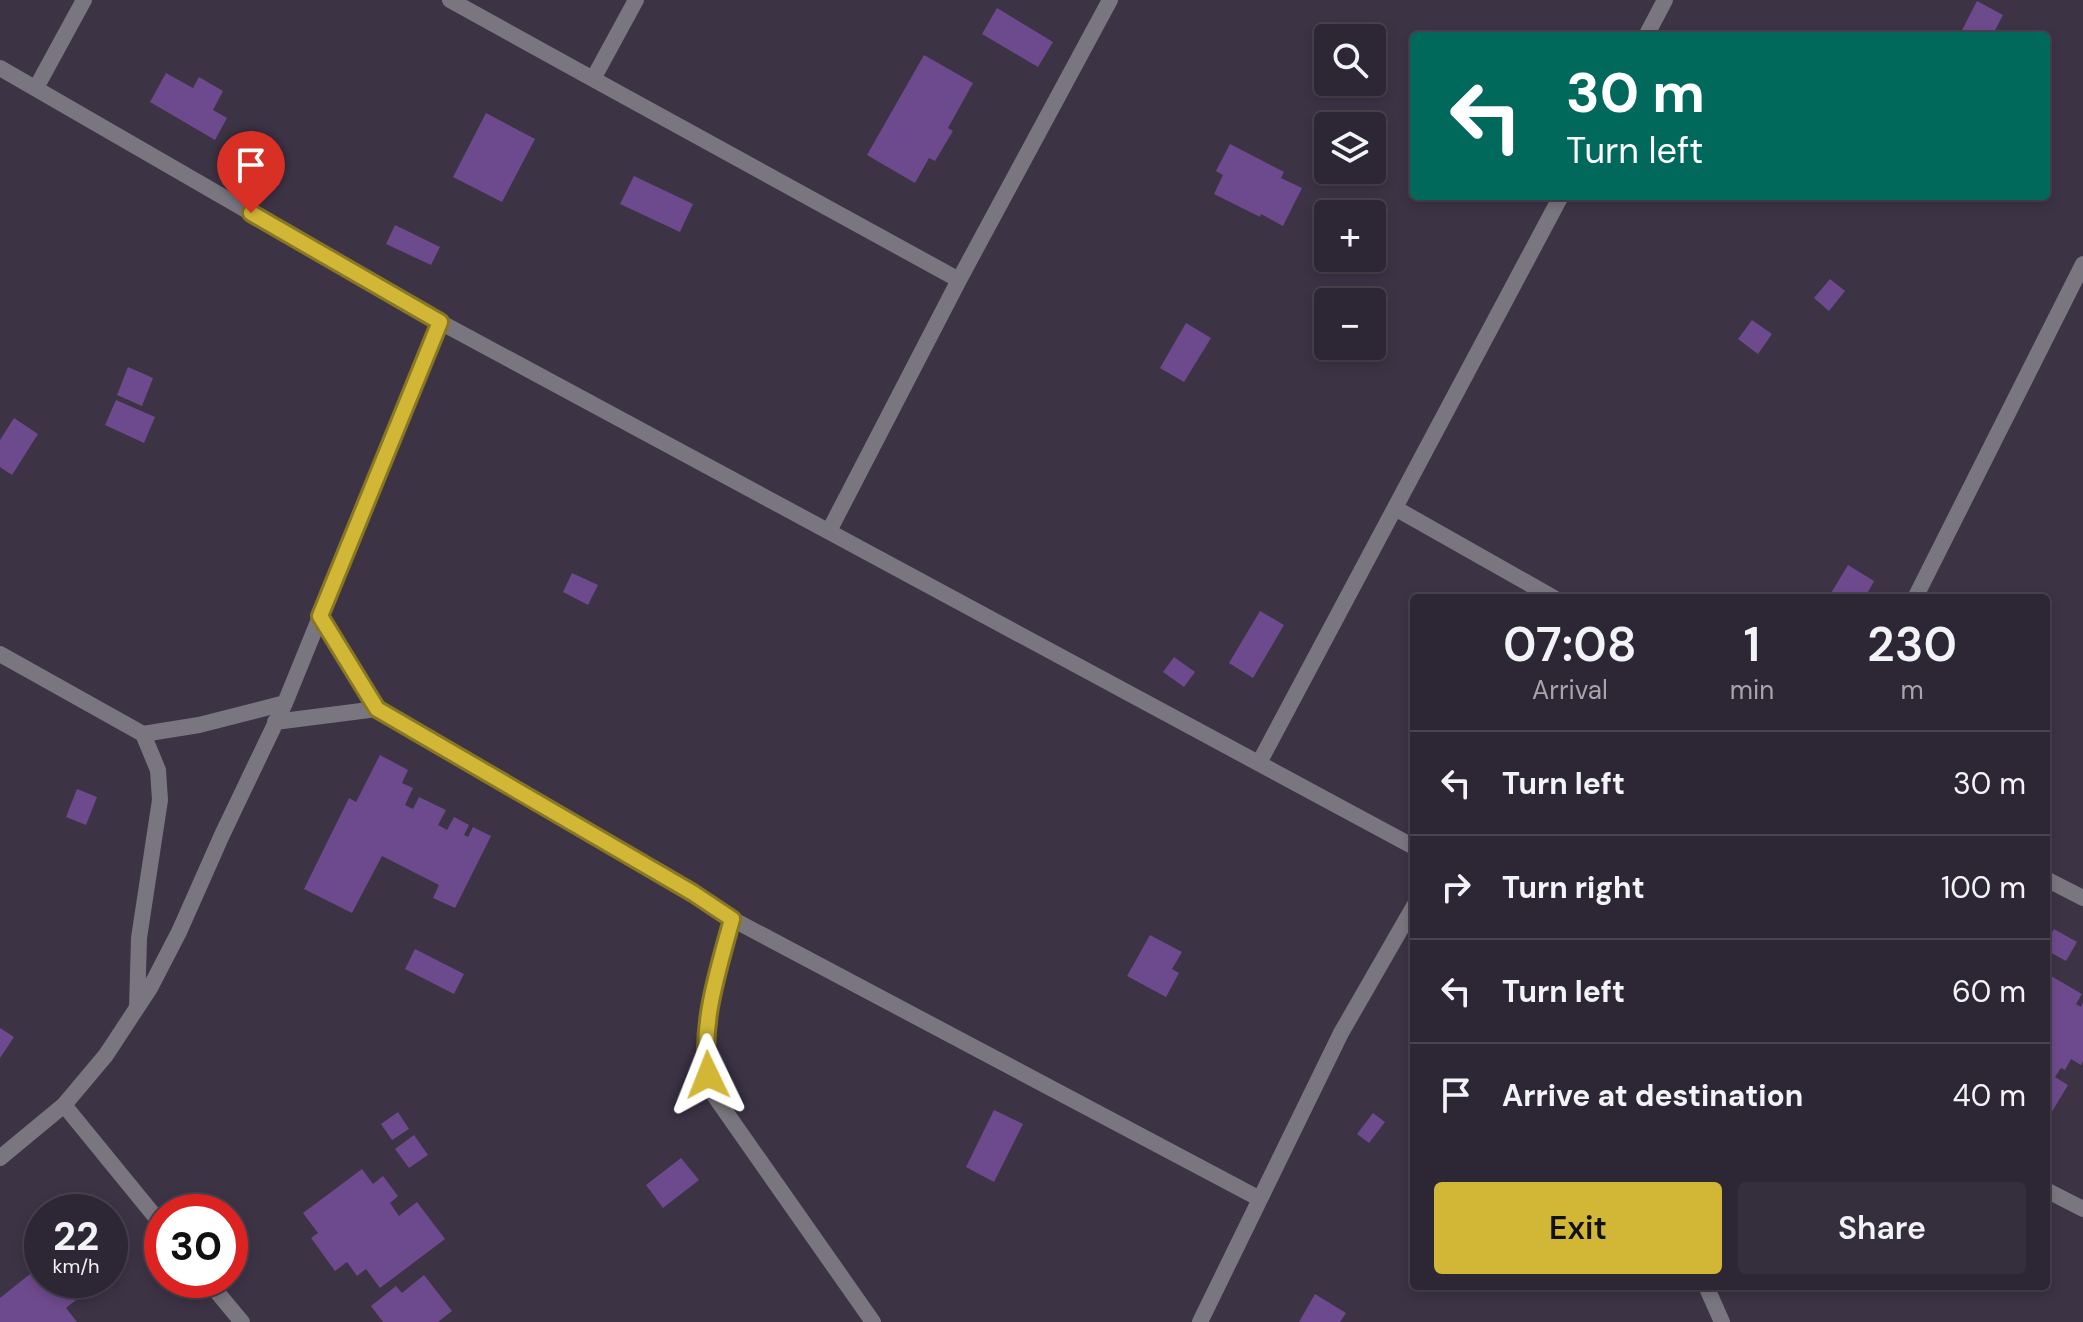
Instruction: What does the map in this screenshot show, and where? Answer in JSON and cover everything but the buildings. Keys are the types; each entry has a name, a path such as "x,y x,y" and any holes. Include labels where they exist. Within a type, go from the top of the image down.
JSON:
{"street":[{"path":"36,88 84,0"},
{"path":"450,0 959,280"},
{"path":"593,79 636,0"},
{"path":"829,531 959,280 1110,0"},
{"path":"1648,32 1665,0"},
{"path":"0,68 440,322 1410,845"},
{"path":"1259,763 1559,200"},
{"path":"1917,594 2083,264"},
{"path":"0,1158 64,1105 106,1055 137,1011 179,932 285,703 440,322"},
{"path":"1395,508 1547,594"},
{"path":"320,616 377,709 693,893 732,919 1260,1199"},
{"path":"0,654 143,734 158,770 160,800 139,938 137,1011"},
{"path":"143,734 199,725 285,703"},
{"path":"275,722 377,709"},
{"path":"2050,881 2083,898"},
{"path":"1200,1322 1341,1033 1410,913"},
{"path":"732,919 708,1024 706,1058 711,1091 873,1322"},
{"path":"64,1105 144,1203"},
{"path":"2050,1192 2083,1209"},
{"path":"1708,1290 1722,1322"},
{"path":"222,1298 242,1322"}],"route":[{"path":"251,213 440,322 320,616 377,709 693,893 732,919 708,1024 708,1075"}]}
